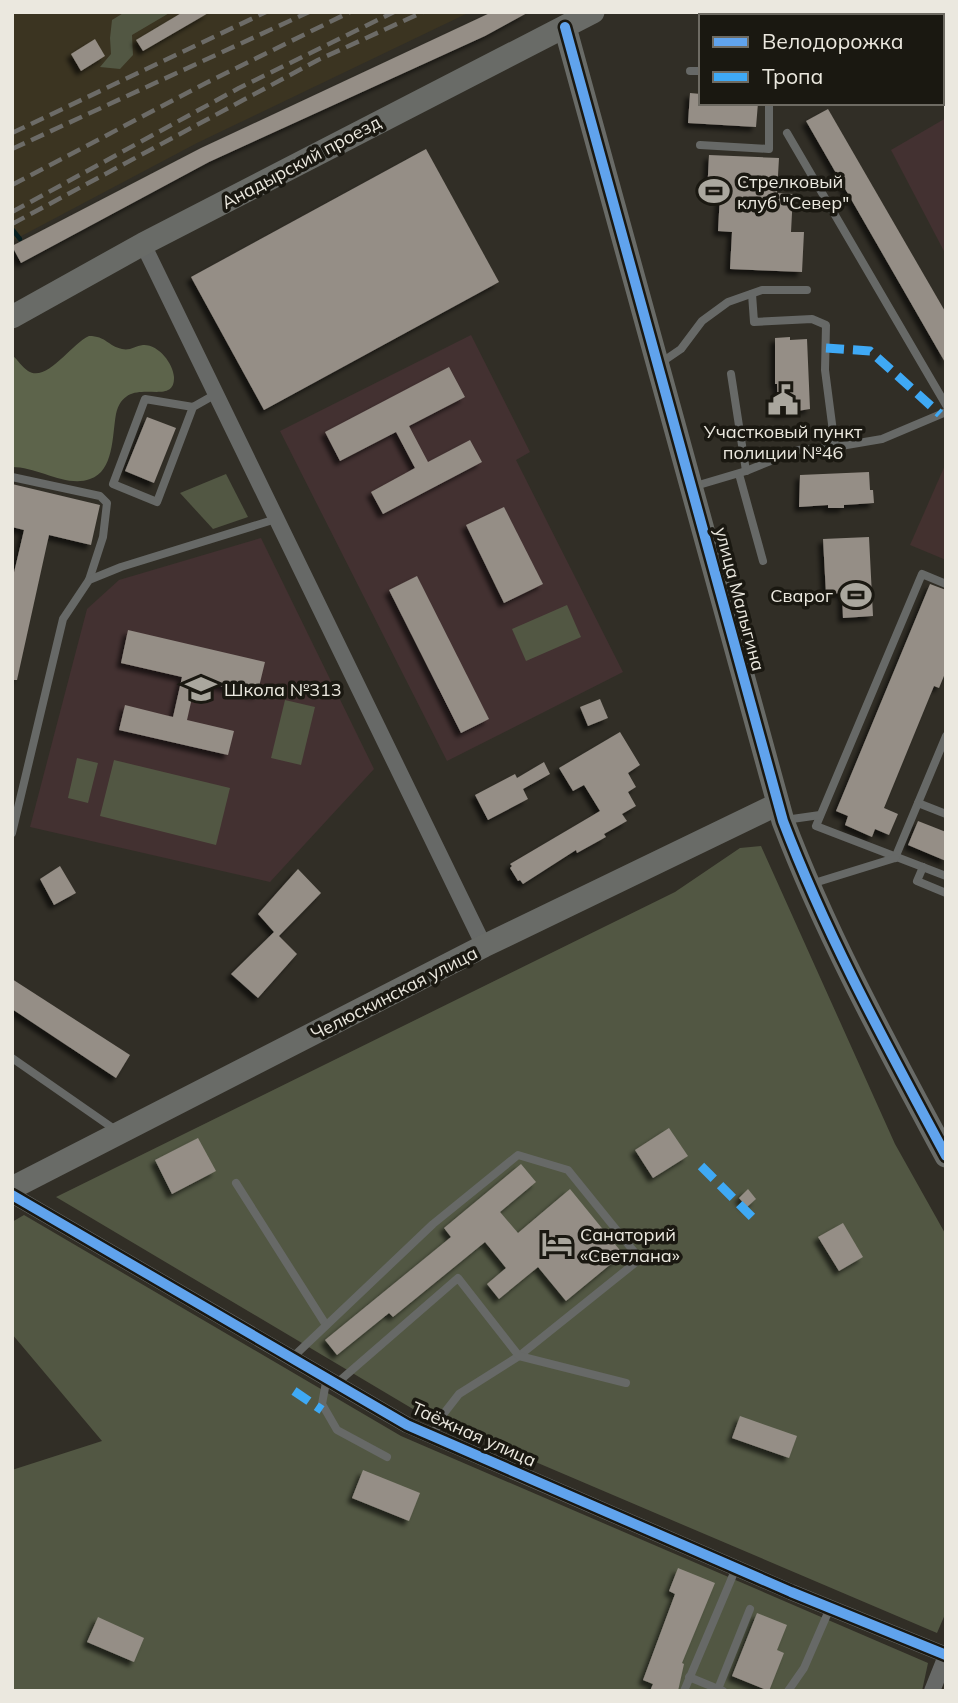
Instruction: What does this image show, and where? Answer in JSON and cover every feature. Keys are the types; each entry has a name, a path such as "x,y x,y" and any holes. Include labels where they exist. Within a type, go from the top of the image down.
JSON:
{"street":[{"name":"Анадырский проезд","path":"12,317 143,244 593,12"},
{"name":"улица Малыгина","path":"565,27 780,812 807,885 880,1034 946,1156"},
{"path":"143,244 484,946"},
{"name":"Челюскинская улица","path":"12,1188 484,946 780,812"},
{"name":"Таёжная улица","path":"12,1195 407,1425 946,1656"},
{"path":"932,1691 946,1656"}],"lane":[{"path":"690,71 699,71"},
{"path":"700,145 769,149 769,105"},
{"path":"788,133 946,405"},
{"path":"657,366 681,349 702,321 727,302 762,290 807,290"},
{"path":"752,294 754,322 812,319 826,325 825,370 835,447"},
{"path":"731,374 742,472 763,561"},
{"path":"193,407 157,502 113,484 145,399 193,407 216,394"},
{"path":"691,487 742,472 798,450 882,439 946,412"},
{"path":"12,477 100,496 107,503 103,537 89,579 63,620 12,833"},
{"path":"89,579 276,519"},
{"path":"946,584 922,574 816,826 946,876"},
{"path":"895,858 946,736"},
{"path":"918,803 946,814"},
{"path":"780,812 820,814"},
{"path":"807,885 895,858"},
{"path":"923,867 917,881 946,894"},
{"path":"12,1058 120,1132"},
{"path":"293,1357 433,1224 519,1155 568,1170 640,1259 519,1356 459,1394 438,1421 434,1437"},
{"path":"236,1183 326,1325"},
{"path":"387,1457 337,1430 322,1404 332,1380 458,1278 519,1356 626,1383"},
{"path":"684,1691 736,1568"},
{"path":"788,1691 804,1668 830,1608"},
{"path":"689,1677 720,1690 750,1609"}],"shaded area":[{"path":"12,12 470,12 197,143 12,241"},
{"path":"946,118 946,255 891,150"},
{"path":"471,335 530,452 516,460 623,672 447,761 280,431"},
{"path":"946,463 946,560 910,545"},
{"name":"Школа №313","path":"261,538 374,769 270,882 30,827 87,609 119,580"}],"green space":[{"path":"125,12 171,12 132,35 133,55 120,69 100,67 111,54 112,20"},
{"path":"89,336 122,349 143,345 159,351 171,366 174,377 172,386 167,391 139,392 121,401 116,414 108,461 98,475 72,481 12,467 12,355 28,371 43,372"},
{"path":"226,474 248,517 213,529 180,493"},
{"path":"567,605 581,637 526,661 512,629"},
{"path":"285,700 315,707 301,765 271,758"},
{"path":"77,758 98,763 88,803 68,798"},
{"path":"114,760 230,788 216,845 100,816"},
{"path":"761,846 895,1144 946,1235 946,1612 937,1633 418,1412 56,1197 675,892 740,848"},
{"path":"24,1215 401,1436 928,1663 922,1691 12,1691 12,1470 102,1441 12,1334 12,1222"}],"building":[{"path":"183,12 210,12 143,51 136,40"},
{"path":"492,12 529,12 485,36 209,162 21,263 12,246 201,148"},
{"path":"95,39 105,56 81,71 71,54"},
{"path":"690,93 699,94 699,105 758,105 756,127 688,123"},
{"path":"828,109 946,313 946,364 806,121"},
{"path":"426,149 499,282 264,410 191,277"},
{"path":"709,155 779,158 777,193 793,194 791,232 804,232 802,272 730,269 732,232 718,231 720,194 707,194"},
{"path":"790,337 790,340 807,339 810,409 778,414 775,338"},
{"path":"449,367 465,397 409,426 428,462 470,440 482,462 383,514 371,492 415,468 396,432 340,461 325,432"},
{"path":"147,417 176,428 154,483 125,471"},
{"path":"869,472 874,503 844,505 844,508 828,508 828,505 799,507 800,475"},
{"path":"12,484 100,505 91,545 49,535 17,680 12,680 12,581 24,530 12,527"},
{"path":"504,507 543,584 504,603 466,525"},
{"path":"869,537 873,616 843,618 842,593 826,594 823,539"},
{"path":"417,576 489,719 461,733 389,590"},
{"path":"930,584 946,590 946,671 939,688 934,686 884,808 898,814 889,835 875,829 872,837 845,825 848,816 836,811"},
{"path":"128,630 265,662 257,695 196,680 187,720 234,731 228,755 119,730 125,705 173,717 182,677 121,663"},
{"path":"600,699 608,718 588,726 580,707"},
{"path":"620,732 640,765 628,773 636,787 628,792 636,806 622,814 627,821 604,834 606,837 577,853 576,850 523,884 518,881 510,864 600,811 584,785 573,791 559,768"},
{"path":"544,762 550,774 523,789 528,799 488,820 475,795 515,774 517,778"},
{"path":"918,821 946,832 946,861 908,845"},
{"path":"60,866 76,893 54,905 40,879"},
{"path":"298,869 321,893 279,936 297,954 258,998 231,974 274,932 258,914"},
{"path":"12,979 130,1055 116,1078 12,1009"},
{"path":"669,1128 688,1156 653,1178 635,1150"},
{"path":"198,1138 216,1171 172,1194 155,1160"},
{"path":"521,1164 536,1182 500,1212 518,1233 570,1189 623,1254 566,1301 538,1267 499,1299 487,1284 506,1268 485,1242 393,1317 389,1313 337,1355 325,1340 451,1237 444,1228"},
{"path":"748,1189 756,1199 747,1207 739,1198"},
{"path":"843,1223 863,1257 839,1271 818,1237"},
{"path":"740,1416 797,1436 789,1458 732,1438"},
{"path":"363,1470 420,1493 409,1521 352,1498"},
{"path":"678,1568 715,1583 682,1663 684,1664 678,1691 650,1691 653,1684 643,1680 675,1594 669,1591"},
{"path":"757,1613 787,1625 777,1650 784,1653 769,1691 732,1676"},
{"path":"98,1617 144,1638 134,1662 87,1642"}],"waterway":[{"path":"12,229 20,239"}],"railway":[{"path":"12,133 266,12"},
{"path":"12,149 309,12"},
{"path":"12,185 206,83 350,12"},
{"path":"12,212 239,88 394,12"},
{"path":"12,224 318,60 423,12"}],"marked path":[{"path":"826,348 870,351 940,414"},
{"path":"701,1166 755,1220"},
{"path":"294,1391 322,1410"}],"cycle path":[{"path":"565,27 783,821 838,949 946,1156"},
{"path":"12,1195 407,1425 791,1592 946,1655"}],"place":[{"name":"Стрелковый клуб \"Север\"","path":"714,191"},
{"name":"Участковый пункт полиции №46","path":"783,400"},
{"name":"Сварог","path":"856,595"},
{"name":"Школа №313","path":"201,689"},
{"name":"Санаторий «Светлана»","path":"557,1244"}]}
